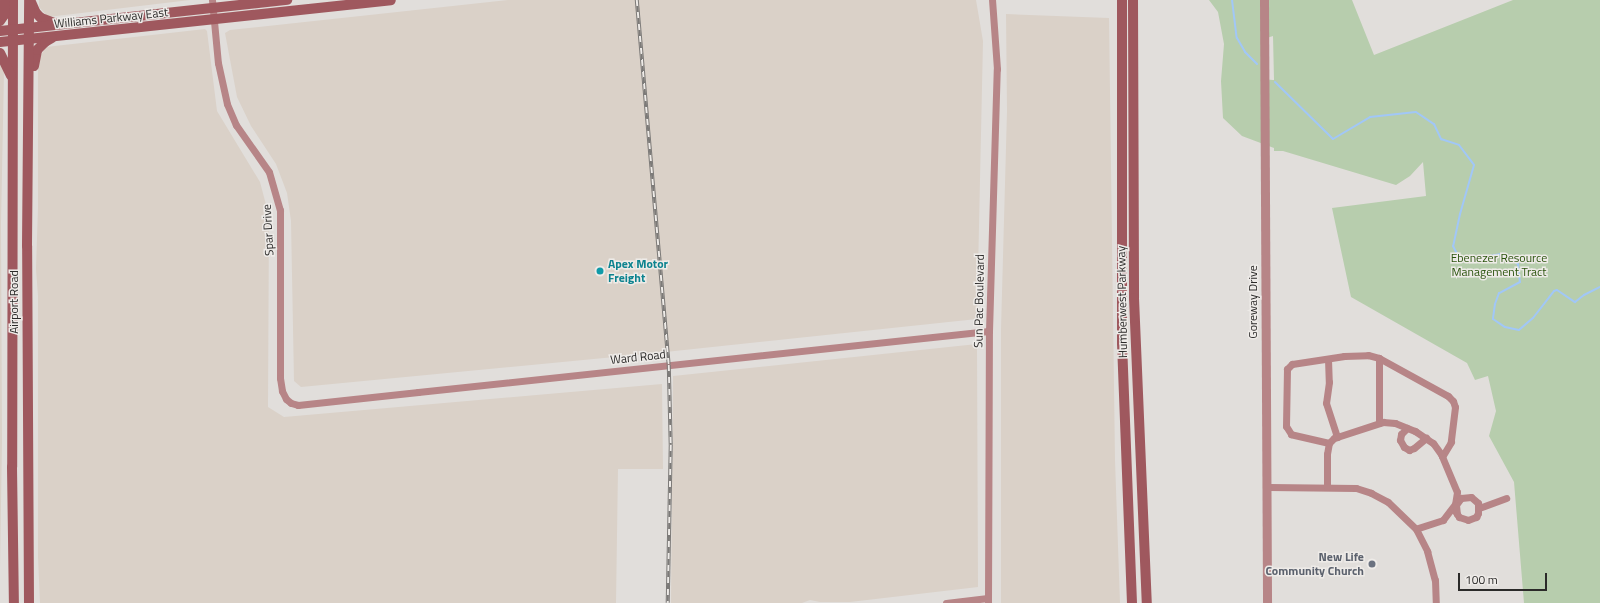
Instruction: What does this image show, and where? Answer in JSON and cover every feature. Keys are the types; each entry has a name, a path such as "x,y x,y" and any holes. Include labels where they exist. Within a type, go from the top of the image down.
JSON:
{"main road":[{"path":"0,21 4,15 5,0"},
{"name":"Airport Road","path":"13,0 12,452 14,603"},
{"path":"29,0 36,13 41,18 49,22 60,24"},
{"name":"Airport Road","path":"29,0 27,254 29,603"},
{"name":"Williams Parkway East","path":"0,31 212,4 287,0"},
{"name":"Williams Parkway East","path":"0,42 391,0"},
{"name":"Humberwest Parkway","path":"1122,0 1122,343 1132,603"},
{"name":"Humberwest Parkway","path":"1133,0 1134,298 1147,603"},
{"path":"29,88 34,80 35,54 45,42 54,37"},
{"path":"0,53 13,82"}],"street":[{"name":"Sun Pac Boulevard","path":"988,601 989,330 997,69 992,0"},
{"name":"Goreway Drive","path":"1264,0 1268,487 1267,603"},
{"name":"Spar Drive","path":"212,4 218,62 227,104 236,125 269,172 280,210 280,378 282,391 290,403"},
{"name":"Ward Road","path":"290,403 298,404 411,393 989,330"},
{"path":"1329,443 1291,434 1286,426 1287,369 1292,364 1344,356 1368,355 1379,358 1448,396 1453,401 1454,407 1451,442 1442,456"},
{"path":"1379,358 1379,423"},
{"path":"1328,359 1326,403 1337,437"},
{"path":"1327,487 1327,454 1329,443 1334,438 1379,423 1395,423 1407,428 1433,443 1442,456 1455,484 1457,492 1457,505 1464,520 1472,519 1476,516 1479,508 1475,499 1466,496 1457,505 1443,520 1416,529"},
{"path":"1407,428 1401,434 1400,440 1404,447 1409,450 1414,448 1426,438"},
{"path":"1268,487 1356,488 1371,493 1388,502 1416,529 1427,552 1435,580 1436,603"},
{"path":"1479,508 1506,498"},
{"path":"946,603 988,601"}],"shaded area":[{"path":"39,0 190,0 48,17 39,7"},
{"path":"508,0 976,0 983,41 977,319 656,353 301,387 294,381 291,221 287,193 276,164 251,126 237,97 225,33 230,30"},
{"path":"1006,14 1109,18 1115,460 1120,603 1001,603 1001,329 1007,111"},
{"path":"205,29 207,31 217,111 260,182 269,216 268,407 284,417 662,384 663,469 618,469 616,603 40,603 38,557 38,296 36,269 38,208 38,65 41,55 46,47"},
{"path":"0,60 4,71 1,223 2,441 0,570"},
{"path":"977,344 978,587 850,602 820,602 810,600 802,603 671,603 673,376"}],"green space":[{"name":"Ebenezer Resource Management Tract","path":"1209,0 1352,0 1374,55 1513,0 1600,0 1600,603 1524,603 1514,482 1489,436 1496,411 1488,376 1475,380 1467,363 1351,297 1332,208 1426,196 1423,162 1410,176 1396,185 1283,151 1274,151 1274,148 1242,136 1223,118 1221,81 1224,44 1218,12","holes":["1273,36 1274,80 1265,79 1267,38"]}],"waterway":[{"path":"1232,0 1237,38 1245,52 1257,64"},
{"path":"1275,82 1333,139 1370,117 1416,112 1434,124 1441,139 1459,145 1474,165 1460,214 1453,246 1457,254 1467,260 1502,254 1518,264 1520,282 1499,293 1495,304 1493,319 1505,327 1519,330 1533,318 1554,291 1557,290 1575,302 1584,295 1600,287"}],"railway":[{"path":"637,0 669,365 671,445 668,603"}],"place":[{"name":"Apex Motor Freight","path":"600,271"},
{"name":"New Life Community Church","path":"1372,564"}]}
